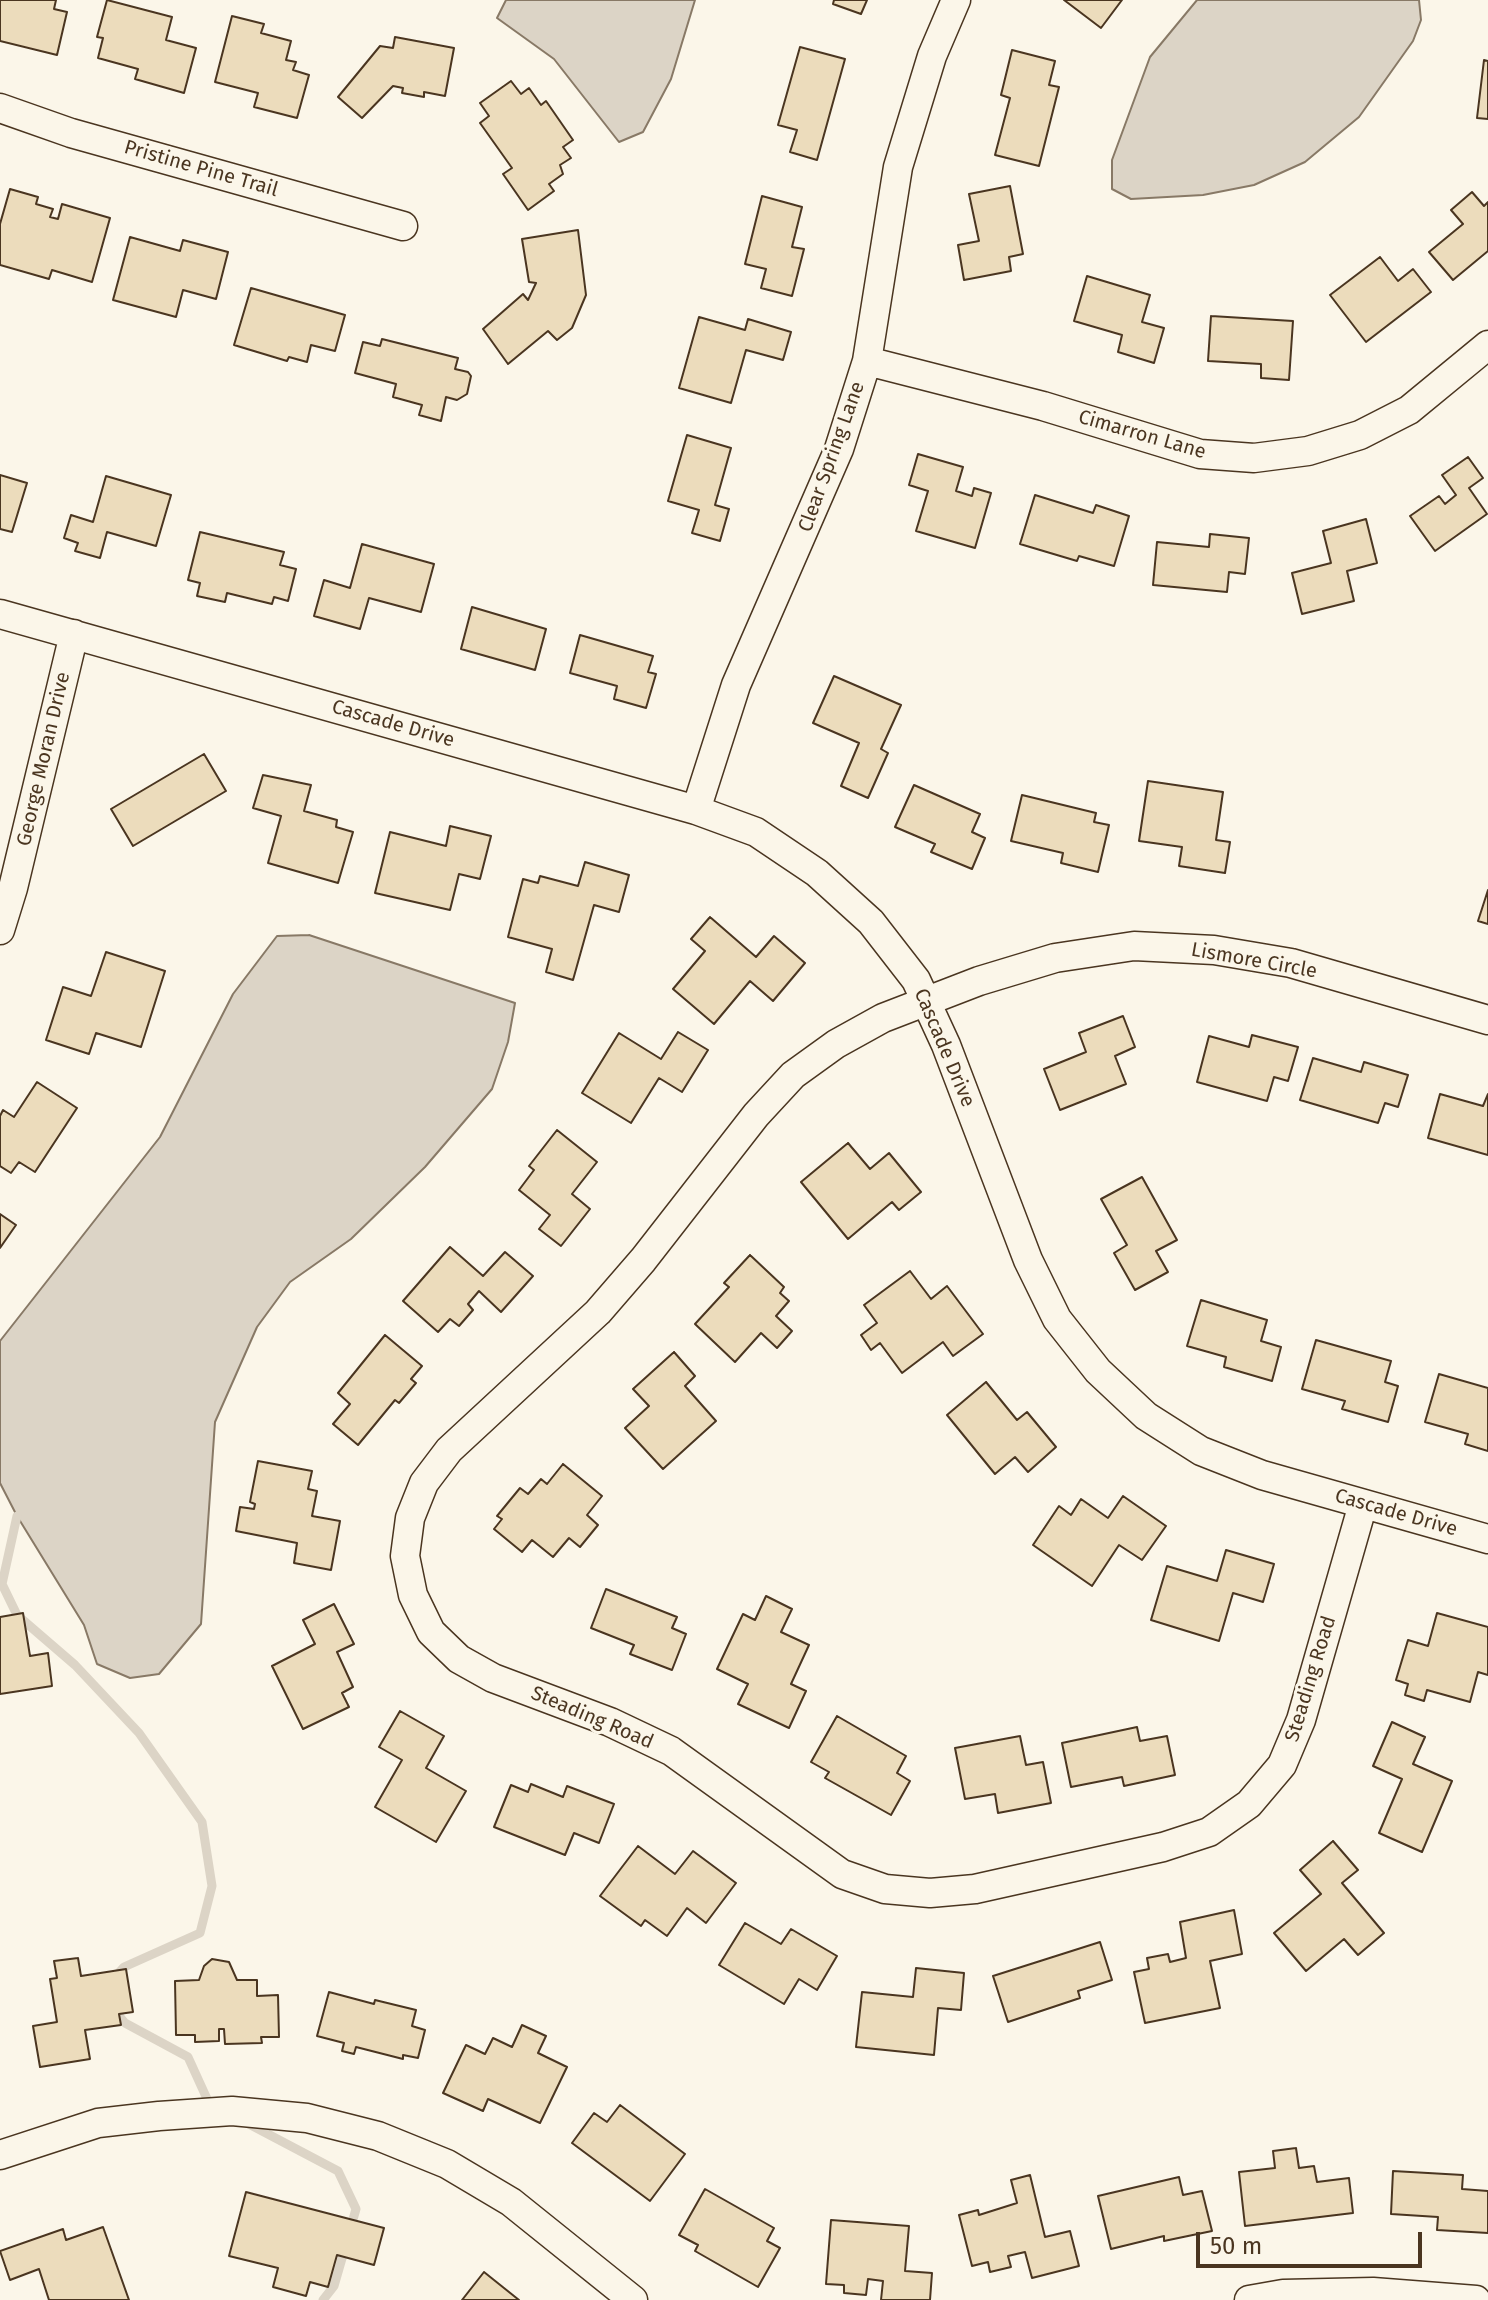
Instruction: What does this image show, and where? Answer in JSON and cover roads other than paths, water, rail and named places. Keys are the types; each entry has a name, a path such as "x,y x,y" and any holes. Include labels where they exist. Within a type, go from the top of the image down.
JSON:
{"street":[{"name":"Clear Spring Lane","path":"696,810 736,685 839,449 867,361 898,167 932,56 956,0"},
{"name":"Pristine Pine Trail","path":"0,108 71,133 403,226"},
{"name":"Cimarron Lane","path":"867,361 1043,406 1200,454 1254,458 1308,451 1360,435 1409,410 1488,345"},
{"name":"Cascade Drive","path":"0,614 696,810 756,832 817,873 871,922 916,980 946,1045 1028,1260 1057,1319 1098,1371 1146,1416 1201,1451 1262,1475 1488,1539"},
{"name":"George Moran Drive","path":"0,930 13,888 74,634"},
{"name":"Lismore Circle","path":"927,1003 979,981 1055,958 1147,947 1214,950 1291,963 1488,1020"},
{"name":"Steading Road","path":"927,1003 883,1018 836,1044 793,1075 756,1115 643,1260 598,1312 449,1450 424,1483 410,1518 405,1556 413,1595 431,1632 459,1659 493,1678 610,1722 671,1751 842,1874 885,1889 930,1893 975,1889 1163,1847 1209,1832 1249,1804 1282,1765 1301,1720 1363,1504"},
{"path":"0,2155 98,2123 144,2117 232,2111 307,2118 378,2136 447,2164 511,2202 633,2300"},
{"path":"1249,2300 1283,2294 1373,2292 1476,2300"}],"waterway":[{"path":"17,1516 2,1584 17,1615 75,1665 139,1733 202,1822 212,1886 200,1933 124,1967 115,1977"},
{"path":"111,2006 125,2023 188,2057 208,2101 215,2105"},
{"path":"245,2122 338,2171 356,2209 350,2230"},
{"path":"323,2300 334,2286 345,2248"}]}
